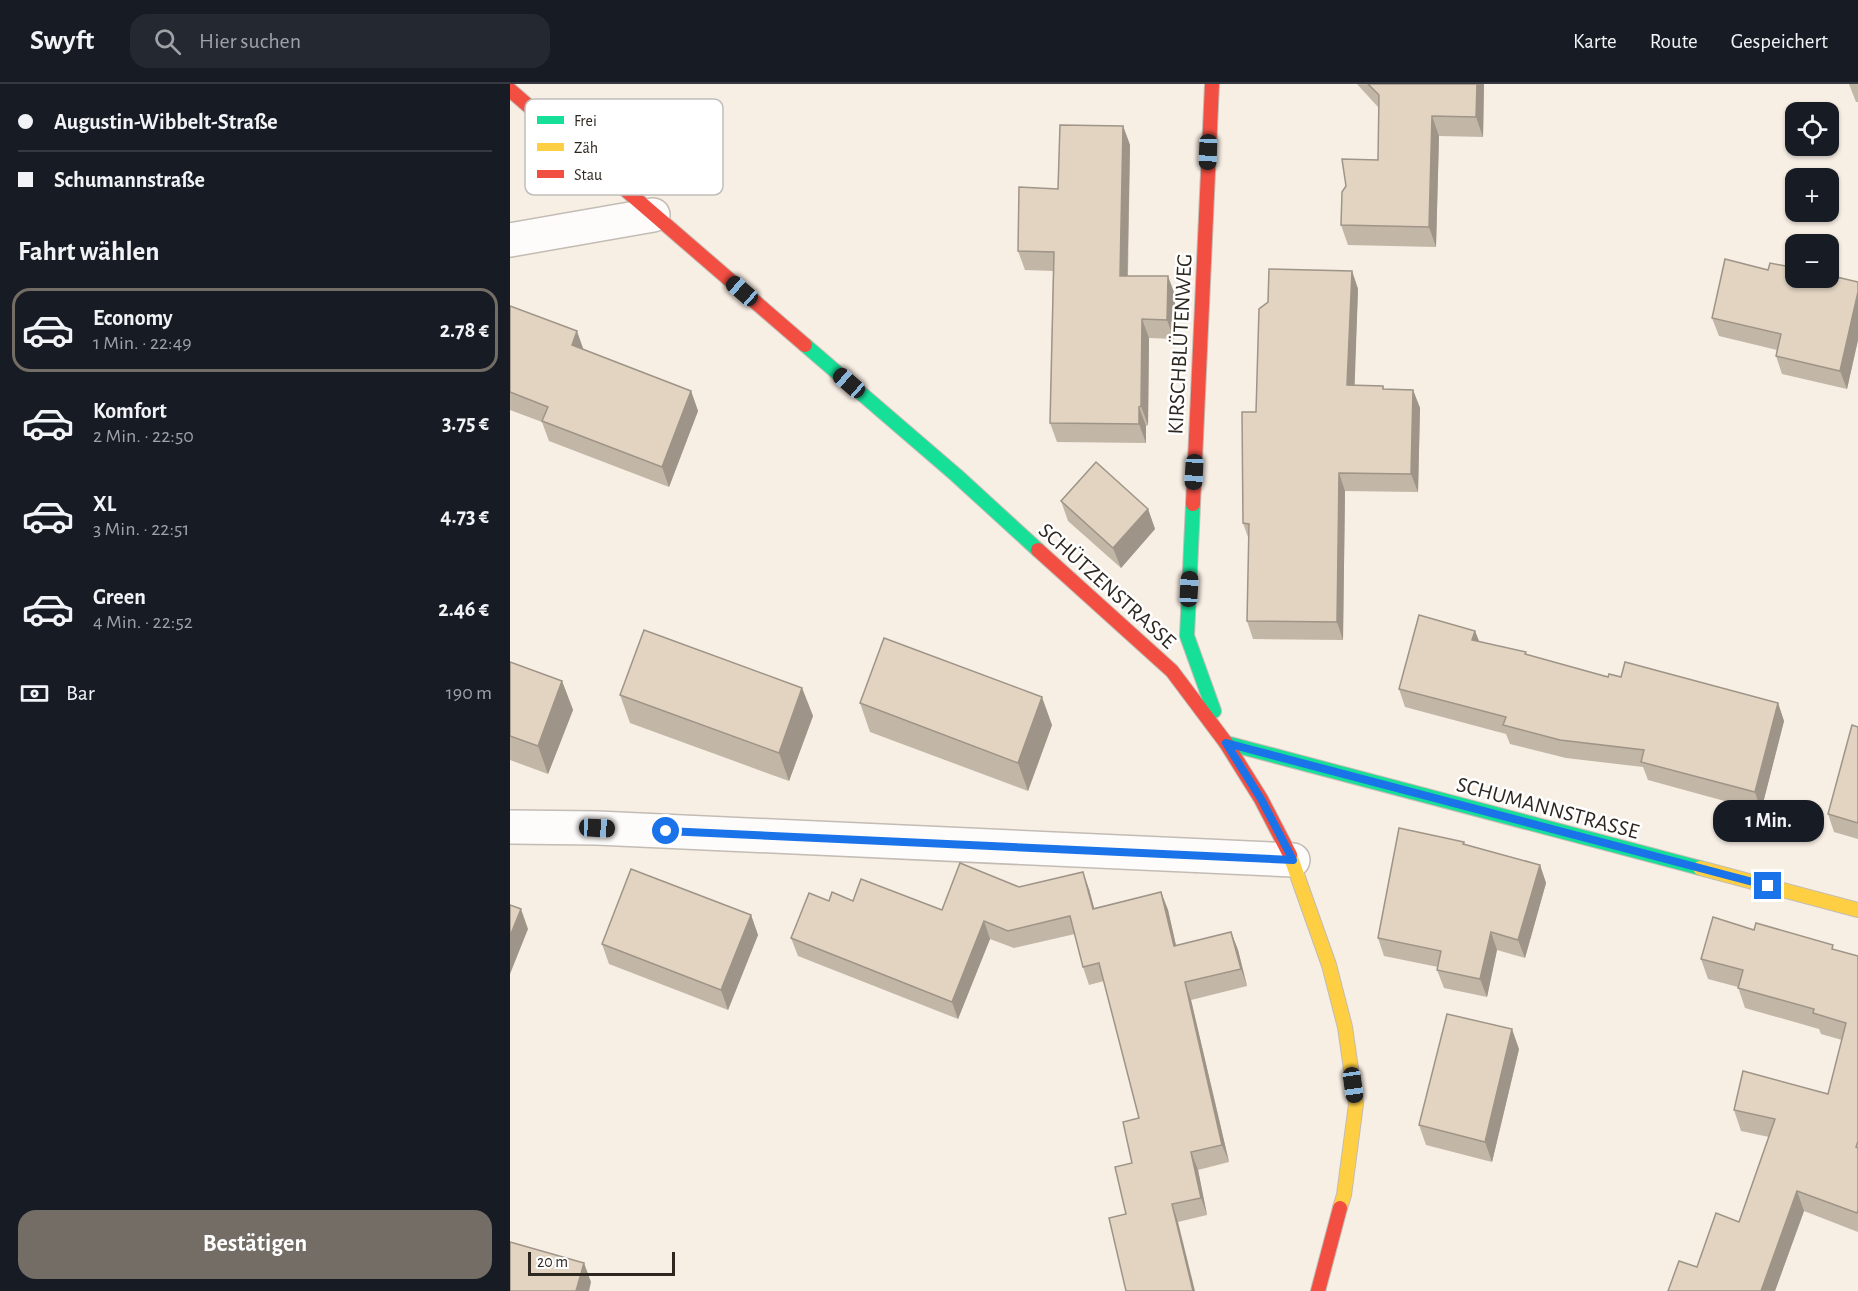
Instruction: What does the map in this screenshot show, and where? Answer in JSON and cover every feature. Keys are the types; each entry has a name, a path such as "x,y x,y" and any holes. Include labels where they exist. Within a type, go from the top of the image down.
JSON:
{"street":[{"name":"KIRSCHBLÜTENWEG","path":"1212,84 1187,636 1226,743"},
{"name":"SCHÜTZENSTRASSE","path":"510,90 525,103"},
{"name":"SCHÜTZENSTRASSE","path":"631,195 956,475 1172,671 1226,743 1261,799 1293,860 1345,1027 1356,1104 1344,1195 1318,1291"},
{"path":"510,240 653,214"},
{"name":"SCHUMANNSTRASSE","path":"1226,743 1858,910"},
{"path":"510,827 609,829 1293,860"}],"building":[{"path":"1368,84 1477,84 1476,117 1432,116 1429,227 1341,225 1342,192 1346,186 1342,159 1378,160 1379,95"},
{"path":"1060,125 1123,126 1120,276 1168,276 1167,320 1142,319 1139,424 1050,423 1054,252 1018,251 1019,187 1058,189"},
{"path":"1725,259 1768,270 1770,263 1785,266 1785,288 1839,288 1839,278 1858,282 1858,292 1840,371 1776,356 1781,334 1712,318"},
{"path":"1269,269 1352,271 1347,385 1413,390 1411,474 1339,473 1337,622 1247,621 1249,524 1243,523 1242,412 1256,412 1259,309 1268,302"},
{"path":"510,306 577,331 572,345 691,391 662,467 542,421 548,407 510,392"},
{"path":"1096,462 1148,509 1113,548 1061,501"},
{"path":"1419,615 1475,631 1472,640 1526,652 1525,654 1608,677 1609,674 1621,677 1625,662 1778,703 1755,792 1641,762 1644,750 1560,740 1503,725 1506,717 1399,689"},
{"path":"644,630 802,688 779,753 620,695"},
{"path":"884,638 1042,697 1018,763 860,703"},
{"path":"510,662 562,681 538,746 510,736"},
{"path":"1852,725 1858,727 1858,823 1828,814"},
{"path":"1399,828 1464,842 1463,844 1540,865 1518,940 1491,932 1480,979 1437,970 1441,951 1378,938"},
{"path":"960,863 1019,887 1083,872 1093,909 1161,892 1174,946 1231,932 1241,969 1185,982 1222,1145 1191,1152 1201,1198 1172,1204 1193,1291 1126,1291 1109,1218 1126,1214 1115,1167 1132,1163 1123,1122 1139,1118 1099,963 1083,967 1070,916 1008,931 984,921 952,1002 791,938 809,893 829,901 832,892 853,901 861,879 942,910"},
{"path":"631,869 751,915 721,990 602,944"},
{"path":"510,905 521,909 510,936"},
{"path":"1713,917 1754,930 1756,923 1833,945 1832,949 1858,956 1858,1141 1856,1147 1858,1148 1858,1210 1857,1213 1797,1191 1761,1291 1668,1291 1679,1261 1697,1267 1716,1213 1739,1222 1775,1119 1734,1110 1743,1071 1828,1094 1846,1023 1813,1013 1814,1009 1738,988 1743,970 1701,959"},
{"path":"1447,1014 1512,1029 1485,1142 1419,1125"},
{"path":"510,1242 584,1263 576,1291 510,1291"}],"traffic: fast":[{"path":"805,345 956,475 1038,550"},
{"path":"1193,504 1187,636 1214,711"},
{"path":"1226,743 1700,868"}],"traffic: slow":[{"path":"1290,855 1329,965 1345,1027 1356,1104 1344,1195 1340,1208"},
{"path":"1700,868 1858,910"}],"traffic: jam":[{"path":"1193,504 1212,84"},
{"path":"510,90 525,103"},
{"path":"631,195 805,345"},
{"path":"1038,550 1172,671 1226,743 1261,799 1290,855"},
{"path":"1318,1291 1340,1208"}],"route":[{"path":"666,831 1293,860 1261,799 1226,743 1768,886"}]}
